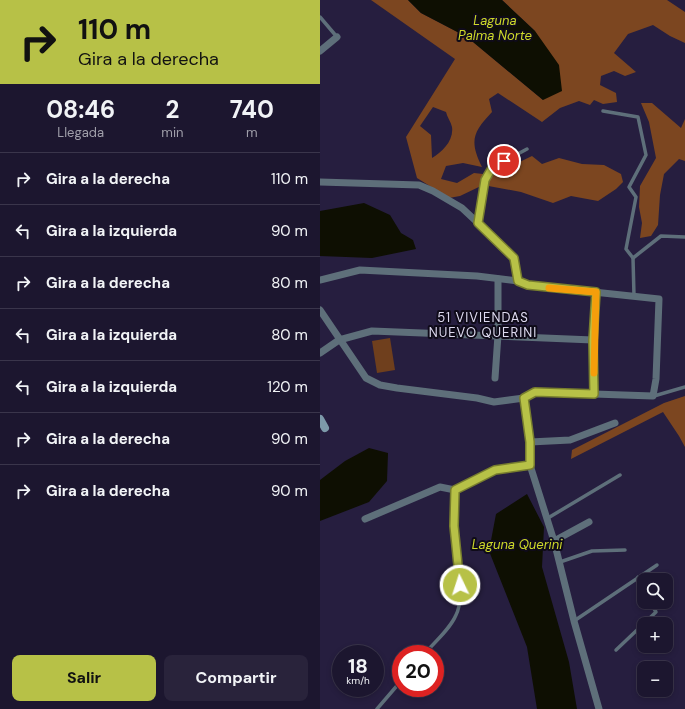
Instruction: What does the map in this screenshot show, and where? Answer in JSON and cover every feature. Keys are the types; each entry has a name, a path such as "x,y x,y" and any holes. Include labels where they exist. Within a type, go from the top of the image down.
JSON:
{"street":[{"path":"320,51 337,37"},
{"path":"320,182 419,185 433,191 462,208 514,258 518,281"},
{"path":"320,280 360,270 498,279 518,281 528,285 659,299 656,379 653,396 535,392 524,398 494,402 477,398 380,385 366,378 320,310"},
{"path":"495,378 498,335 498,279"},
{"path":"594,394 593,340 596,292"},
{"path":"320,352 339,340 372,331 593,340"},
{"path":"524,398 530,442 530,465 548,518 574,621 599,709"},
{"path":"320,419 326,428"},
{"path":"530,442 570,440 615,423"},
{"path":"365,519 440,487 455,490 495,470 530,465"},
{"path":"455,490 454,526 460,574"},
{"path":"554,541 589,522"}],"lane":[{"path":"320,17 337,37"},
{"path":"603,111 638,117 646,156 629,187 636,197 626,249 633,258 634,296"},
{"path":"478,223 485,180 492,168 527,148"},
{"path":"633,258 661,236 685,237"},
{"path":"653,396 685,387"},
{"path":"548,518 620,475"},
{"path":"560,562 592,551 625,550"},
{"path":"644,573 657,564"},
{"path":"432,645 449,625 456,614 460,595 460,574"},
{"path":"574,621 637,578"},
{"path":"616,650 656,612 654,609"},
{"path":"377,709 392,692"}],"shaded area":[{"path":"371,0 408,0 421,13 467,37 543,100 535,31 502,0 667,0 685,12 685,43 670,36 653,25 628,34 614,53 636,72 625,76 614,71 601,76 600,85 616,93 617,102 603,104 594,100 590,105 579,101 560,108 542,122 498,93 489,99 492,112 477,131 474,143 475,150 482,167 463,163 446,166 441,179 457,183 474,173 492,175 532,156 542,164 559,158 582,164 604,165 621,174 623,182 616,189 598,201 571,196 553,203 521,192 483,185 460,196 449,198 417,178 406,137 455,59","holes":["433,107 446,112 452,127 451,137 440,153 432,158 431,135 420,126"]},
{"path":"641,103 652,103 681,128 685,119 685,161 679,159 664,174 660,195 658,225 651,236 640,238 642,223 639,207 640,186 656,158 649,122"},
{"path":"390,338 395,370 377,373 372,341"},
{"path":"685,396 685,447 663,412 571,459 572,450 664,403"}],"water":[{"name":"Laguna Palma Norte","path":"408,0 502,0 535,31 559,65 562,91 543,100 467,37 421,13"},
{"path":"364,203 390,215 401,233 413,240 416,249 372,258 320,256 320,211"},
{"path":"369,448 388,453 387,481 369,502 320,521 320,480 345,461"},
{"name":"Laguna Querini","path":"527,494 544,527 542,567 569,662 577,709 537,709 527,647 489,551 496,514"}],"slow traffic":[{"path":"549,288 596,292 593,340 594,373"}],"district":[{"name":"51 VIVIENDAS NUEVO QUERINI","path":"483,324"}],"route":[{"path":"460,585 454,526 455,490 495,470 530,465 530,442 524,398 535,392 594,394 593,340 596,292 528,285 518,281 514,258 478,223 485,180 492,168 504,161"}]}
